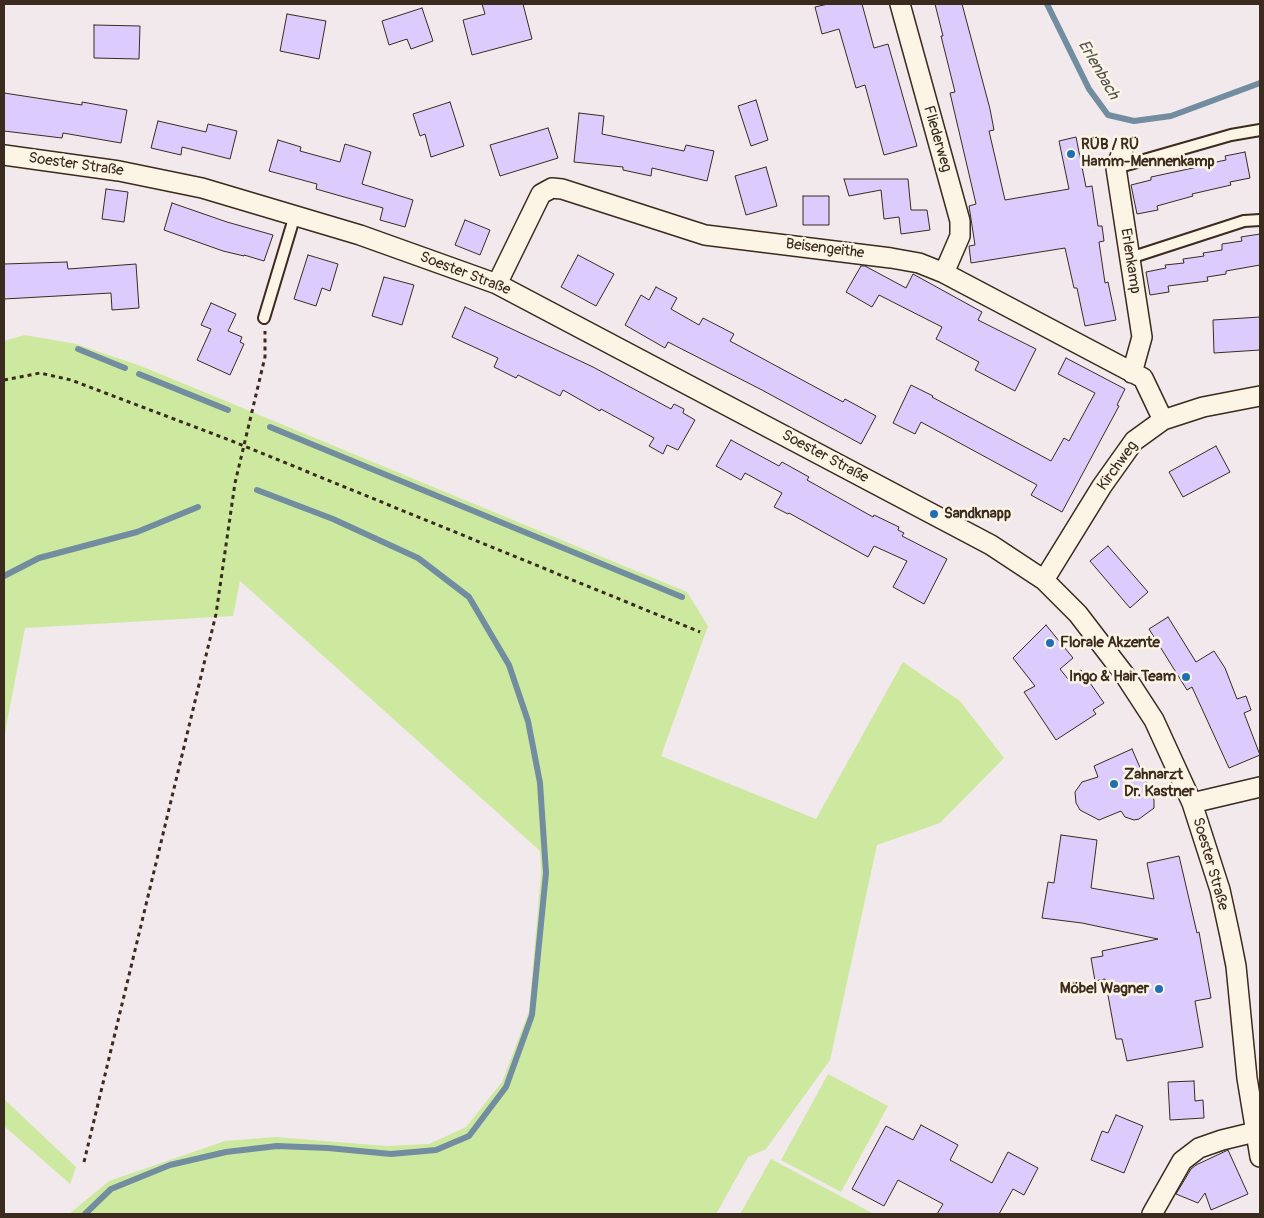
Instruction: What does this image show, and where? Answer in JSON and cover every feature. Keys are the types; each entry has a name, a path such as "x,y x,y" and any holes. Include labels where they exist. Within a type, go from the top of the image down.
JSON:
{"street":[{"name":"Fliederweg","path":"900,4 960,221 960,236 944,273"},
{"name":"Erlenkamp","path":"1123,149 1116,168 1142,337 1132,373"},
{"name":"Soester Straße","path":"4,154 131,173 202,188 360,235 497,284 991,545 1044,580 1078,614 1124,674 1154,720 1192,803 1220,890 1236,966 1247,1078 1260,1157"},
{"name":"Beisengeithe","path":"497,284 541,194 552,188 562,189 705,235 919,263 944,273 1143,378 1163,420"},
{"name":"Kirchweg","path":"1044,580 1102,486 1134,441 1163,420 1203,407 1260,396"},
{"path":"1192,803 1260,787"},
{"path":"1152,1214 1182,1160 1199,1148 1255,1132"}],"lane":[{"path":"1116,168 1231,135 1260,130"},
{"path":"264,318 295,215"},
{"path":"1130,258 1244,221 1260,220"}],"path":[{"path":"84,1162 216,614 235,483 242,447 265,357 264,318"},
{"path":"4,380 40,373 71,380 700,632"}],"green space":[{"path":"25,335 76,344 141,366 687,592 708,626 661,756 816,819 903,662 960,701 1004,758 940,823 877,845 830,1060 766,1149 748,1157 716,1214 69,1214 109,1181 225,1141 275,1137 387,1146 429,1144 466,1127 502,1082 529,1011 541,874 540,851 240,581 233,616 25,628 4,738 4,341"},
{"path":"828,1074 888,1106 841,1192 781,1160"},
{"path":"4,1099 76,1167 70,1184 4,1126"},
{"path":"771,1159 874,1214 740,1214"}],"building":[{"path":"482,4 523,4 532,39 472,55 463,20 485,14"},
{"path":"828,4 862,4 874,48 888,44 917,146 884,155 865,85 856,88 839,29 822,34 815,7"},
{"path":"935,4 962,4 990,109 994,130 989,131 1005,200 1069,189 1059,141 1076,137 1086,187 1092,186 1098,226 1102,226 1104,241 1099,242 1105,283 1108,282 1116,320 1085,326 1077,288 1074,288 1065,248 971,263 969,246 975,245 969,206 976,204 950,93 955,92"},
{"path":"422,8 433,41 411,49 407,39 389,45 382,21"},
{"path":"287,14 326,21 319,59 280,51"},
{"path":"94,25 140,26 139,59 94,58"},
{"path":"4,93 82,105 82,102 127,110 121,143 63,133 62,138 4,131"},
{"path":"756,100 768,140 751,146 738,106"},
{"path":"450,102 464,146 431,157 425,134 420,136 413,114"},
{"path":"579,113 604,116 602,134 684,151 686,145 714,151 707,181 652,168 651,176 623,170 623,167 574,162"},
{"path":"158,121 206,132 208,124 237,131 230,159 182,147 181,155 151,148"},
{"path":"548,128 558,158 500,176 490,145"},
{"path":"278,140 301,147 300,151 340,162 345,144 371,152 362,184 413,200 405,227 380,220 383,208 316,189 317,184 269,171"},
{"path":"1245,152 1250,178 1230,182 1231,185 1192,194 1193,196 1157,206 1158,210 1137,214 1131,185 1151,180 1151,177 1226,160 1225,156"},
{"path":"766,167 777,206 746,215 735,176"},
{"path":"844,179 908,179 911,210 927,210 930,230 901,234 899,217 884,219 881,190 849,196"},
{"path":"106,189 128,192 124,222 102,219"},
{"path":"803,196 829,196 829,225 803,225"},
{"path":"172,203 227,222 273,235 264,261 223,251 164,230"},
{"path":"465,220 490,230 480,255 455,245"},
{"path":"1260,234 1260,265 1226,271 1226,274 1207,277 1208,281 1168,286 1169,292 1150,295 1146,272 1166,268 1165,265 1184,263 1183,259 1204,256 1203,253 1222,250 1222,244 1242,241 1241,237"},
{"path":"308,255 338,264 330,291 322,288 316,306 294,299"},
{"path":"578,255 614,274 596,306 561,287"},
{"path":"67,262 68,269 136,264 139,308 112,310 111,293 4,299 4,264"},
{"path":"861,266 865,266 906,288 913,274 982,312 978,320 1036,349 1015,391 975,370 979,362 936,339 942,327 879,295 872,307 846,292"},
{"path":"384,277 414,285 402,325 372,316"},
{"path":"656,287 677,298 671,309 699,325 703,318 734,334 730,341 843,402 845,399 876,416 861,444 668,342 665,348 625,325 641,295 649,300"},
{"path":"211,303 236,314 228,331 242,337 240,342 244,344 230,375 197,360 211,329 201,325"},
{"path":"465,307 593,367 671,409 674,404 684,409 683,413 695,420 678,450 667,445 663,454 649,446 654,438 601,409 600,411 563,390 560,396 518,375 516,378 494,367 498,358 452,337"},
{"path":"1260,317 1260,350 1214,353 1213,320"},
{"path":"1066,358 1125,389 1117,405 1119,406 1062,512 1031,495 1037,485 921,422 915,434 893,423 911,385 1051,461 1064,438 1069,441 1095,393 1058,374"},
{"path":"731,440 779,466 782,462 809,477 807,480 873,517 874,515 899,527 898,530 904,533 902,536 947,559 924,604 893,587 907,561 874,546 868,557 789,513 774,507 782,493 745,473 741,480 716,466"},
{"path":"1216,446 1230,472 1183,497 1169,472"},
{"path":"1108,546 1148,592 1130,608 1090,561"},
{"path":"1168,617 1196,662 1214,651 1225,668 1237,699 1246,696 1251,710 1244,713 1260,755 1229,768 1192,687 1187,690 1149,629"},
{"path":"1046,625 1073,658 1060,669 1068,679 1081,670 1104,703 1093,710 1096,714 1056,740 1024,692 1035,686 1013,658"},
{"name":"Zahnarzt Dr. Kastner","path":"1132,749 1154,800 1154,808 1139,819 1134,820 1125,817 1121,811 1099,820 1080,810 1076,803 1075,792 1082,782 1098,777 1094,766"},
{"path":"1061,835 1097,840 1091,888 1154,899 1147,863 1179,856 1197,933 1199,932 1211,998 1195,1001 1203,1047 1127,1061 1122,1039 1116,1039 1105,979 1095,981 1091,958 1103,956 1102,951 1158,939 1082,923 1042,918 1048,882 1054,883"},
{"path":"1194,1081 1195,1101 1203,1100 1204,1118 1170,1120 1168,1082"},
{"path":"1116,1115 1143,1126 1124,1173 1091,1160 1102,1131 1108,1133"},
{"path":"921,1125 958,1145 950,1160 992,1183 1008,1152 1038,1168 1024,1195 1013,1189 999,1214 937,1214 943,1204 898,1180 884,1206 852,1189 886,1126 913,1140"},
{"path":"1228,1150 1248,1194 1211,1210 1205,1193 1198,1203 1176,1194 1191,1169"}],"waterway":[{"name":"Erlenbach","path":"1047,4 1089,89 1108,115 1134,121 1171,116 1260,83"},
{"path":"78,349 125,368"},
{"path":"139,374 228,410"},
{"path":"270,427 682,597"},
{"path":"85,1214 111,1189 170,1165 226,1152 277,1146 328,1148 391,1154 436,1150 469,1136 506,1087 532,1015 546,873 540,783 528,721 509,665 469,597 418,558 333,519 257,490"},
{"path":"4,576 39,558 137,532 198,507"}],"place":[{"name":"RÜB / RÜ Hamm-Mennenkamp","path":"1071,154"},
{"name":"Sandknapp","path":"934,514"},
{"name":"Florale Akzente","path":"1050,643"},
{"name":"Ingo & Hair Team","path":"1186,677"},
{"name":"Zahnarzt Dr. Kastner","path":"1114,784"},
{"name":"Möbel Wagner","path":"1159,989"}]}
